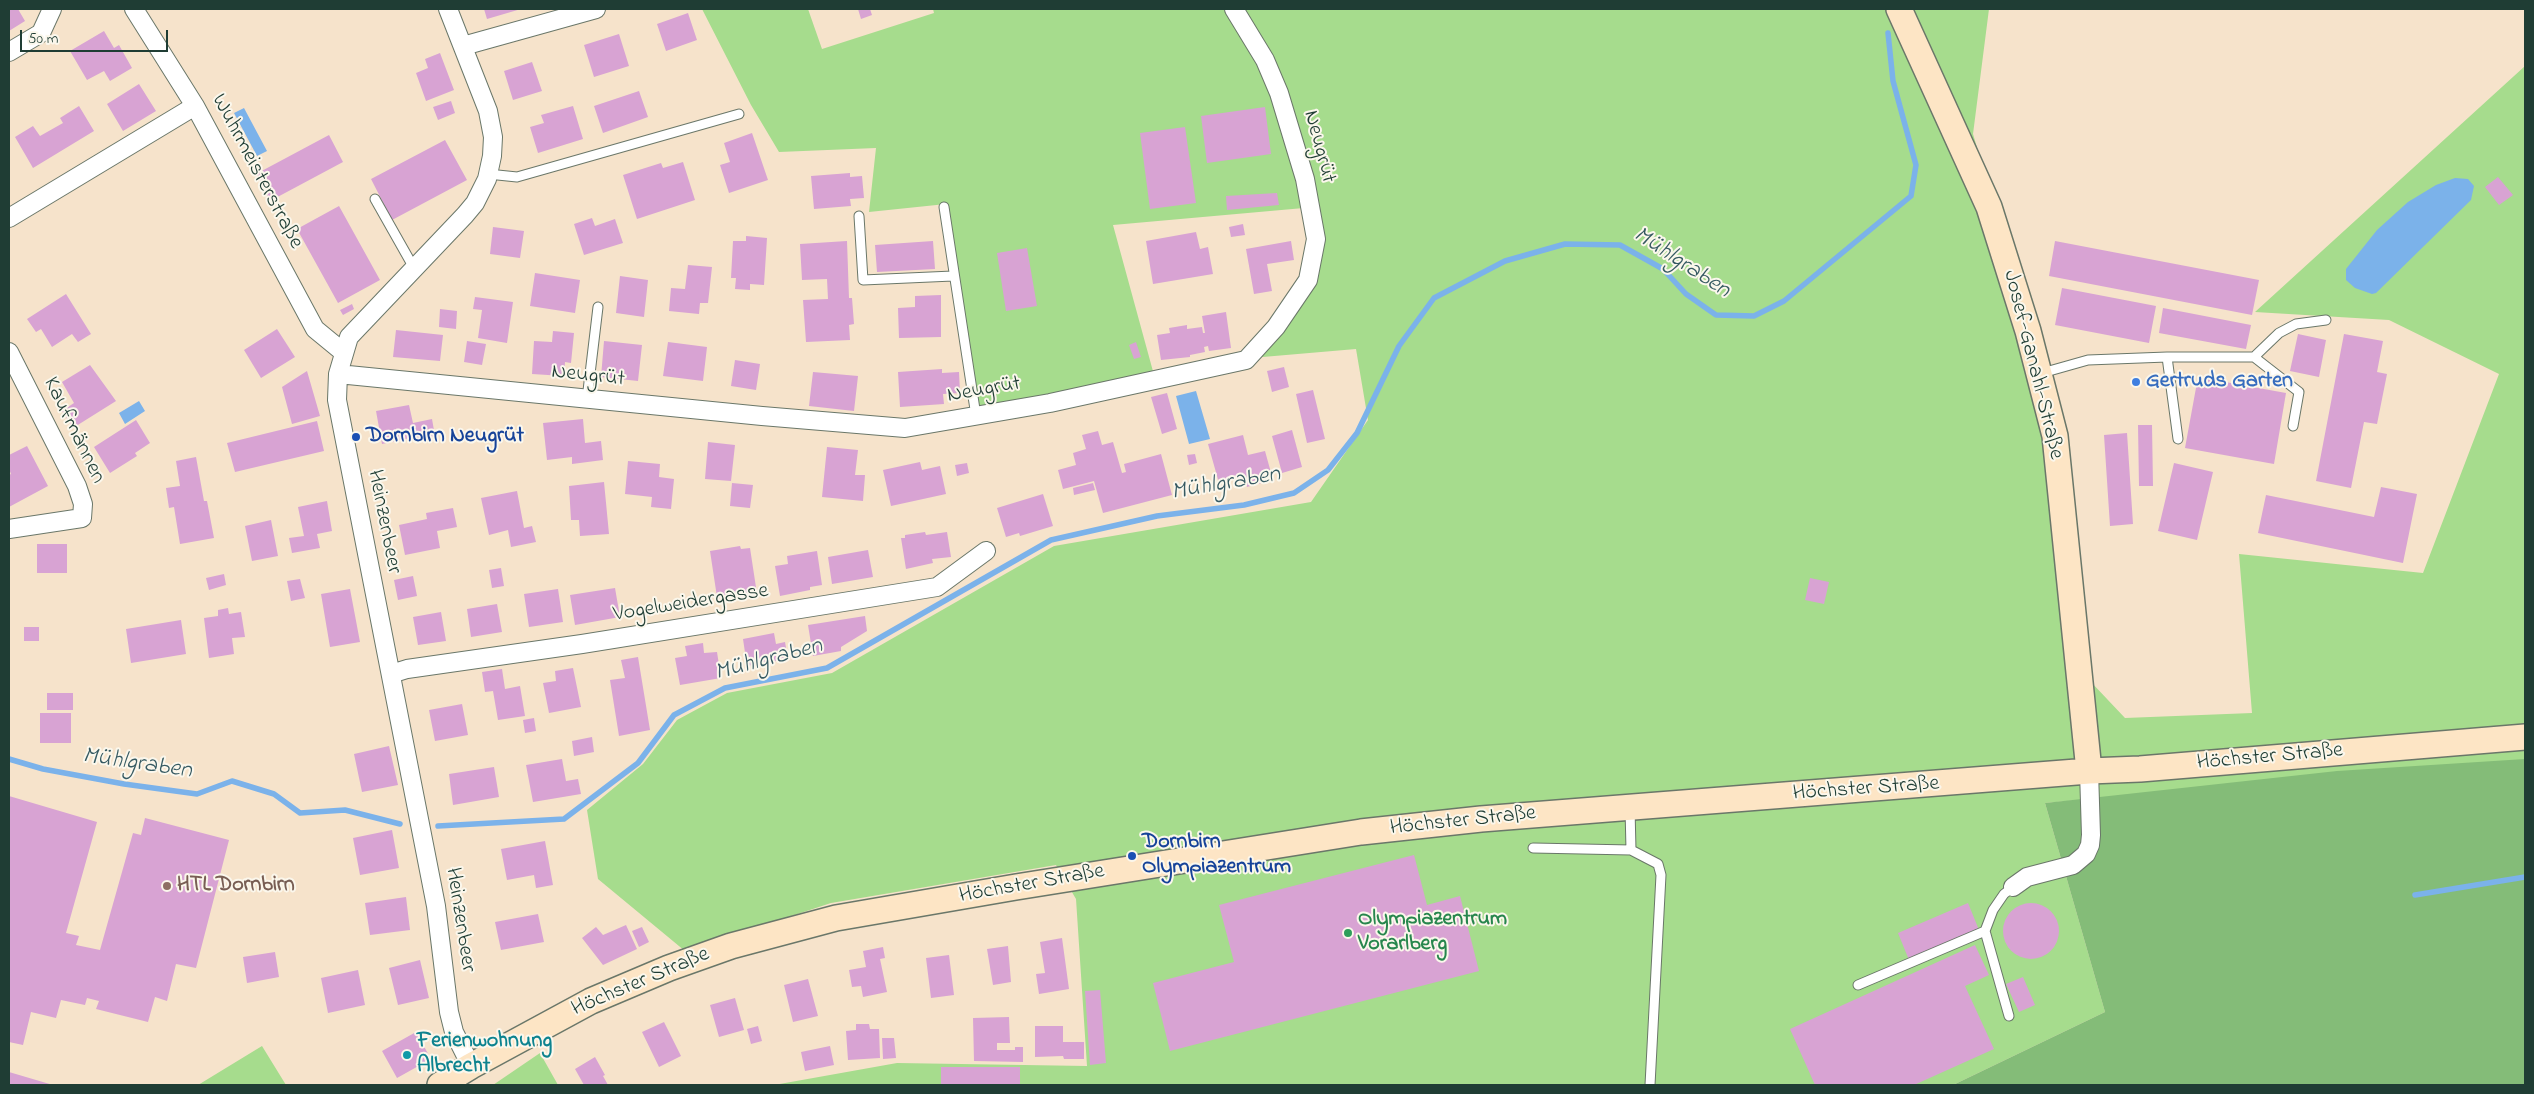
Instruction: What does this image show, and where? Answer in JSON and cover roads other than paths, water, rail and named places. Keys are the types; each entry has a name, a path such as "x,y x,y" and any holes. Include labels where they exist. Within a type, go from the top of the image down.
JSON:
{"main road":[{"name":"Josef-Ganahl-Straße","path":"1899,9 1989,207 2028,331 2055,436 2089,771"},
{"name":"Höchster Straße","path":"440,1085 471,1066 591,1001 669,968 731,946 836,918 1025,885 1361,832 1481,819 2089,771 2140,769 2525,737"}],"street":[{"path":"9,52 40,33 52,9"},
{"name":"Wuhrmeisterstraße","path":"134,9 195,106 315,329 343,352"},
{"name":"Heinzenbeer","path":"448,9 488,111 493,137 492,156 488,174 475,203 349,337 338,374 337,400 436,906 454,1032 471,1066"},
{"path":"464,46 596,9"},
{"name":"Neugrüt","path":"338,374 906,428 1050,403 1246,360 1276,326 1308,280 1316,239 1305,179 1296,144 1266,60 1234,9"},
{"path":"9,218 195,106"},
{"name":"Kaufmännen","path":"9,352 78,486 83,504 82,518 9,529"},
{"name":"Vogelweidergasse","path":"392,674 407,669 582,644 937,587 986,551"},
{"path":"2013,887 2027,877 2073,865 2086,854 2090,845 2091,834 2089,771"}],"lane":[{"path":"488,174 517,177 739,114"},
{"path":"375,199 414,268"},
{"path":"944,207 953,276 976,416"},
{"path":"859,216 864,280 953,276"},
{"path":"587,399 598,307"},
{"path":"2254,357 2279,333 2296,324 2326,320"},
{"path":"2039,374 2088,360 2254,357 2299,392 2293,426"},
{"path":"2166,358 2178,439"},
{"path":"1630,808 1631,850"},
{"path":"1533,848 1631,850 1658,864 1661,875 1650,1085"},
{"path":"1858,985 1985,931 2004,894 2013,887"},
{"path":"1985,931 2009,1016"}],"water":[{"path":"244,108 267,151 257,156 234,113"},
{"path":"2455,178 2468,179 2474,186 2471,200 2376,293 2372,294 2355,288 2346,280 2346,269 2377,230 2408,202 2436,185"},
{"path":"1196,391 1210,439 1189,444 1176,396"},
{"path":"139,401 145,411 125,424 119,413"}],"waterway":[{"name":"Mühlgraben","path":"438,826 564,819 638,763 674,715 725,688 827,668 1051,540 1157,516 1244,505 1294,493 1328,470 1357,433 1399,346 1434,298 1505,261 1565,244 1620,245 1663,269 1686,294 1716,315 1754,316 1784,301 1911,196 1916,165 1893,81 1888,33"},
{"name":"Mühlgraben","path":"9,759 43,769 124,784 197,794 232,781 274,794 300,813 345,810 400,824"},
{"path":"2415,895 2525,877"}],"place":[{"name":"Gertruds Garten","path":"2136,382"},
{"name":"Dornbirn Neugrüt","path":"356,437"},
{"name":"Dornbirn Olympiazentrum","path":"1132,856"},
{"name":"HTL Dornbirn","path":"167,886"},
{"name":"Olympiazentrum Vorarlberg","path":"1348,933"},
{"name":"Ferienwohnung Albrecht","path":"407,1055"}]}
